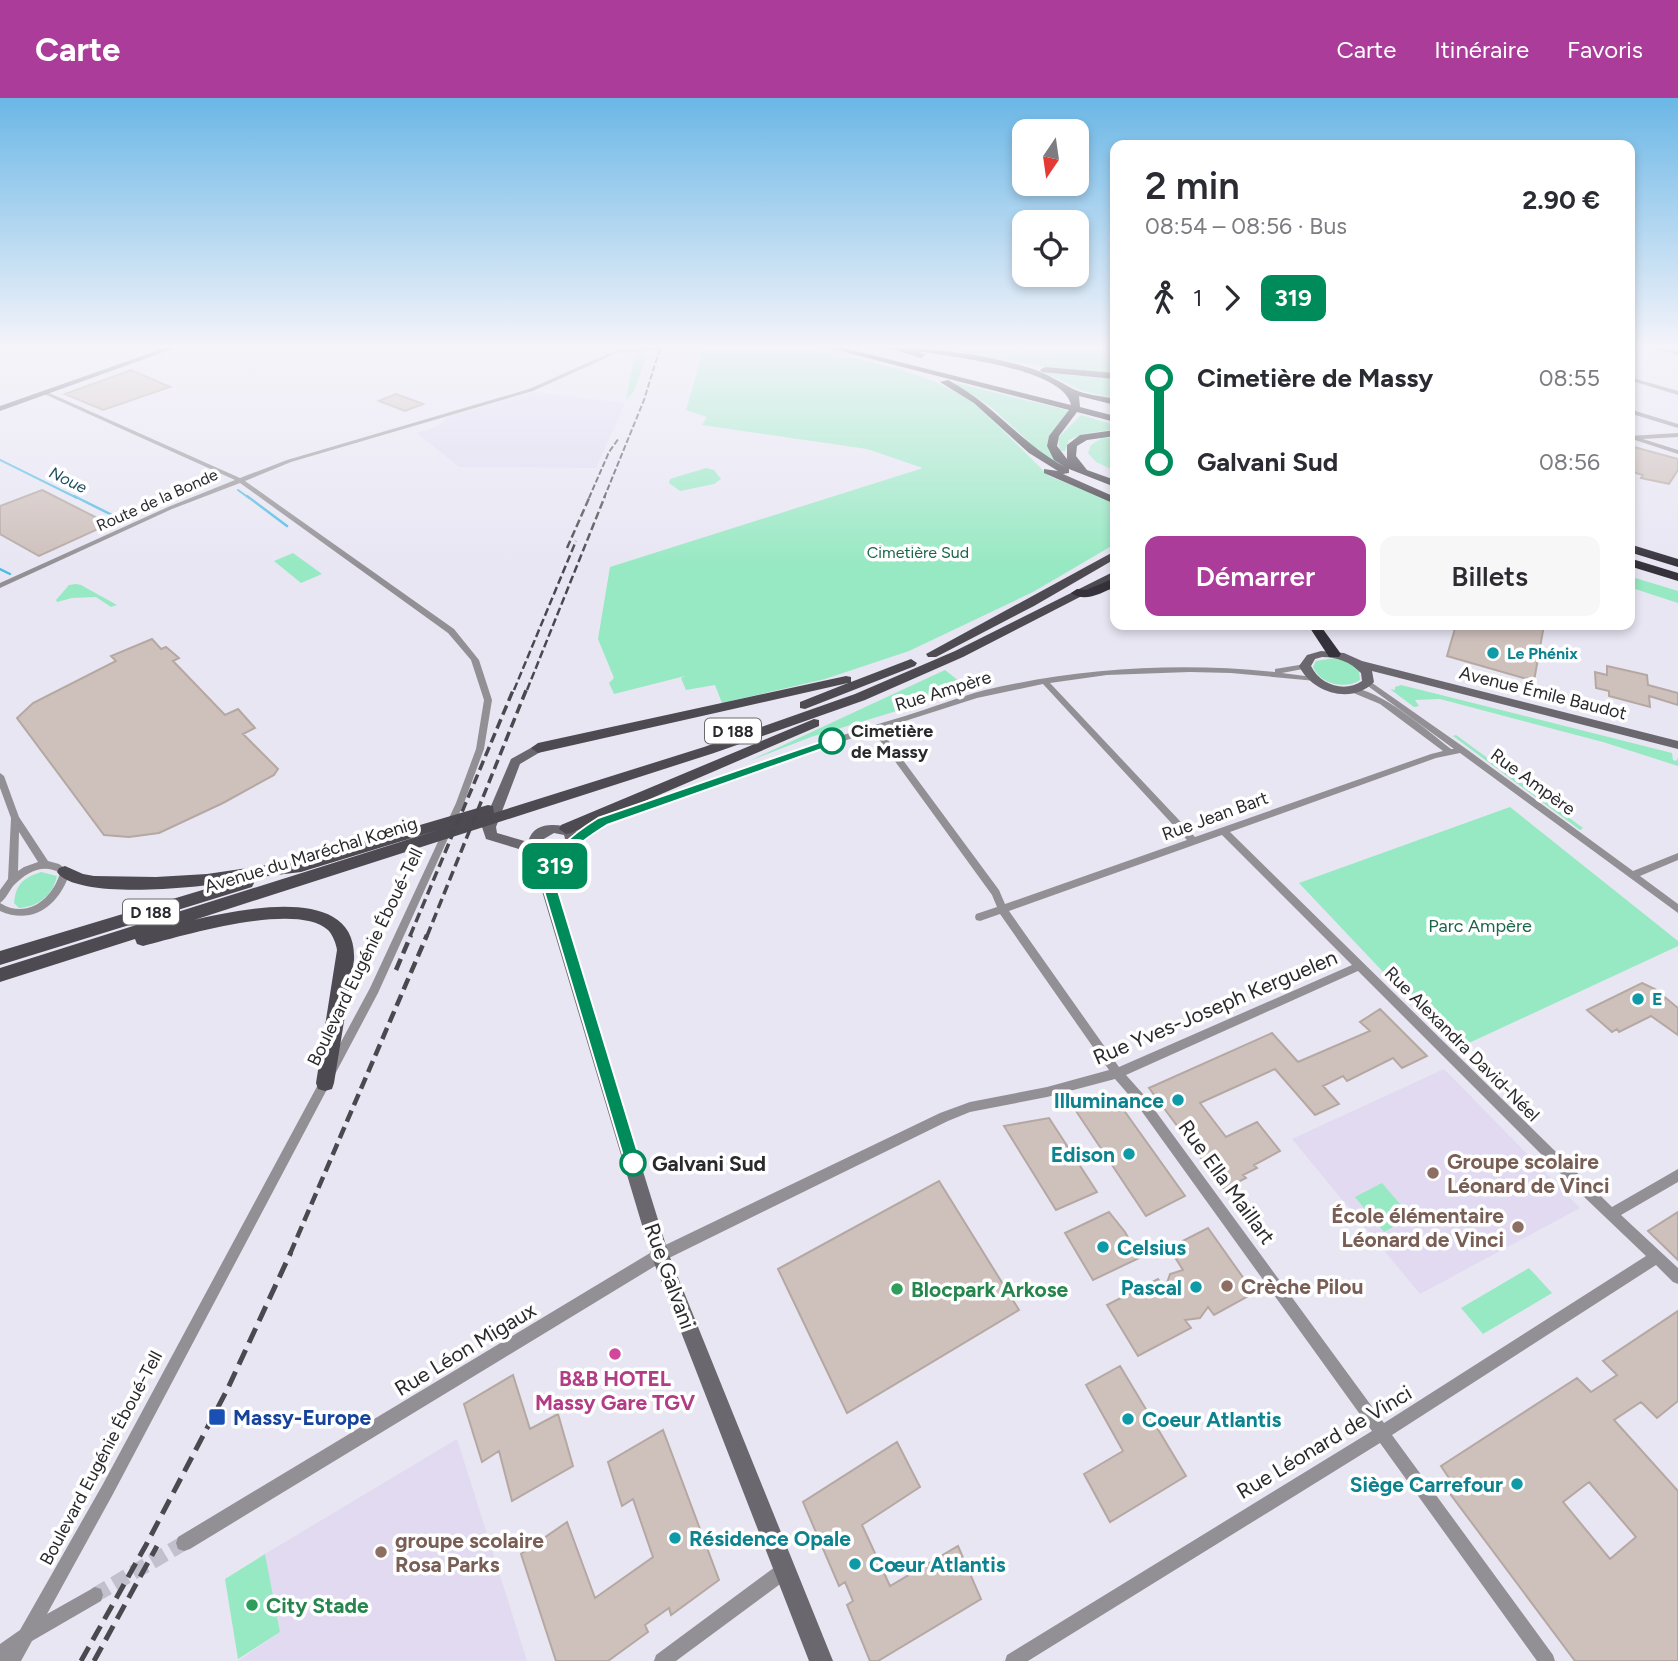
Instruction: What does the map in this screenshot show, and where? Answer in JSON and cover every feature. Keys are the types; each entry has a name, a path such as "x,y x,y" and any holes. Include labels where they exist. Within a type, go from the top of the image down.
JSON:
{"highway":[{"path":"1000,421 1036,462 1055,476 1110,499"},
{"path":"1067,421 1051,438 1055,455 1078,471 1110,483"},
{"path":"1110,434 1077,440 1070,450 1070,457 1083,469 1110,482"},
{"path":"1100,435 1082,446 1082,456 1093,466 1110,473"},
{"path":"1015,436 1052,465 1110,483"},
{"path":"1635,550 1678,563"},
{"path":"1635,558 1678,571"},
{"path":"1635,564 1678,577"},
{"path":"1635,573 1678,586"},
{"path":"1077,593 1088,594 1110,584"},
{"path":"1307,630 1315,655"},
{"path":"1317,630 1334,654"}],"main road":[{"name":"D 188","path":"434,839 509,808 846,690 947,647 1110,557"},
{"name":"D 188","path":"301,866 709,750 860,697 959,654 1110,576"},
{"path":"538,748 838,682 926,649 947,647"},
{"path":"570,833 791,734 850,706 860,697"},
{"name":"Avenue du Maréchal Kœnig","path":"0,975 434,839"},
{"path":"65,872 80,880 138,883 192,881 301,866"},
{"name":"Avenue du Maréchal Kœnig","path":"0,958 301,866"},
{"path":"87,947 104,950 240,917 284,912 308,913 326,918 338,928 346,946 325,1083"}],"street":[{"name":"Boulevard Eugénie Éboué-Tell","path":"12,1661 115,1477 374,990 460,803 480,749 488,700 475,660 452,631 240,480 108,421"},
{"name":"Route de la Bonde","path":"0,586 170,508 240,480 289,461 426,421"},
{"path":"1635,438 1678,435"},
{"path":"1635,439 1678,452"},
{"path":"1334,654 1315,655 1308,660 1305,666 1313,679 1332,688 1354,690 1383,702 1448,751"},
{"name":"Avenue Émile Baudot","path":"1334,654 1399,676 1678,745"},
{"path":"1354,690 1368,679 1359,664"},
{"name":"Rue Ampère","path":"1266,673 1305,666"},
{"name":"Rue Ampère","path":"570,833 982,693 1113,673 1150,671 1266,673 1313,679"},
{"name":"Avenue Émile Baudot","path":"1368,679 1399,676"},
{"name":"Rue Ampère","path":"1368,679 1678,909"},
{"path":"1045,682 1193,843"},
{"name":"Rue Ella Maillart","path":"875,728 996,893 1003,910 1117,1073 1146,1108 1547,1661"},
{"path":"538,748 515,762 489,827 491,836 504,841 561,854"},
{"name":"Rue Jean Bart","path":"980,916 1448,751 1462,750"},
{"path":"0,776 15,818 44,863"},
{"path":"13,879 15,818"},
{"path":"537,847 545,830 570,833 567,851 561,854 548,881"},
{"name":"Rue Alexandra David-Néel","path":"1224,832 1678,1277"},
{"name":"Rue Galvani","path":"537,847 660,1255 821,1661"},
{"path":"1634,875 1678,856"},
{"path":"0,899 13,879 44,863 52,864 65,872 62,887 40,908 17,914 0,907"},
{"name":"Rue Yves-Joseph Kerguelen","path":"660,1255 944,1117 970,1107 1047,1092 1117,1073 1359,966"},
{"path":"1611,1214 1678,1175"},
{"name":"Rue Léon Migaux","path":"184,1543 660,1255"},
{"name":"Rue Léonard de Vinci","path":"1013,1661 1382,1433 1657,1257"},
{"path":"666,1658 785,1570"},
{"path":"0,1654 27,1634 96,1595"}],"shaded area":[{"path":"444,421 617,421 596,468 459,467 417,433 438,426"},
{"name":"Groupe scolaire Léonard de Vinci","path":"1444,1069 1580,1208 1420,1294 1292,1139"},
{"name":"groupe scolaire Rosa Parks","path":"457,1439 527,1661 238,1661 280,1632 265,1554"}],"green space":[{"name":"Cimetière Sud","path":"705,421 993,421 1049,476 1110,501 1110,547 1033,592 909,651 825,679 722,703 715,685 686,690 681,678 685,676 614,694 609,683 614,678 598,639 610,567 923,468 867,449 702,425"},
{"path":"1006,421 1061,421 1051,433 1048,445 1055,459 1065,468 1050,461"},
{"path":"1075,421 1110,424 1110,430 1083,434 1069,440 1065,451 1060,451 1058,438"},
{"path":"1102,438 1110,438 1110,469 1096,462 1088,453 1091,445"},
{"path":"706,468 714,470 721,479 714,484 680,491 669,483 670,479"},
{"path":"293,553 322,574 301,583 274,561"},
{"path":"1635,578 1678,591 1678,603 1635,589"},
{"path":"76,584 117,605 111,607 96,597 57,602 69,585"},
{"path":"1335,658 1347,661 1359,671 1360,680 1340,685 1321,678 1313,667 1316,661"},
{"path":"945,670 969,689 811,737 749,761"},
{"path":"1401,685 1672,753 1673,760 1678,758 1678,766 1603,742 1440,699 1415,700 1419,706 1414,707 1390,689 1395,690 1395,687"},
{"path":"1456,735 1583,828 1580,830 1453,736"},
{"name":"Parc Ampère","path":"1510,807 1678,941 1678,946 1456,1049 1299,883"},
{"path":"41,872 57,876 52,889 44,899 19,908 14,903 19,886 25,879"},
{"path":"1382,1183 1411,1217 1384,1232 1355,1197"},
{"path":"1529,1268 1552,1293 1483,1334 1461,1308"},
{"name":"City Stade","path":"265,1554 280,1632 238,1659 225,1579"}],"building":[{"path":"1635,447 1678,459 1678,470 1669,484 1641,478 1643,475 1635,473"},
{"path":"42,490 109,524 39,556 0,534 0,506"},
{"name":"Le Phénix","path":"1455,630 1543,630 1534,681 1447,656"},
{"path":"152,639 161,649 166,647 179,658 173,661 225,715 238,709 255,728 243,734 278,769 274,775 223,803 159,833 129,837 104,835 17,718 33,703 116,661 111,656"},
{"path":"1607,666 1647,675 1648,685 1678,693 1678,705 1649,696 1650,707 1609,696 1609,691 1596,688 1595,672 1607,675"},
{"name":"E","path":"1642,983 1655,989 1678,1008 1678,1035 1651,1016 1619,1032 1617,1029 1612,1032 1587,1010"},
{"name":"Illuminance","path":"1380,1009 1427,1056 1402,1068 1393,1058 1347,1081 1343,1076 1323,1086 1339,1104 1315,1115 1275,1069 1200,1103 1226,1137 1257,1122 1280,1151 1254,1165 1257,1168 1243,1175 1246,1178 1224,1189 1149,1088 1272,1033 1298,1062 1370,1031 1360,1022"},
{"name":"Edison","path":"1118,1102 1185,1196 1146,1216 1076,1111"},
{"path":"1049,1118 1097,1192 1056,1210 1004,1126"},
{"name":"Blocpark Arkose","path":"939,1181 1019,1310 847,1413 778,1269"},
{"name":"Celsius","path":"1109,1212 1125,1232 1139,1258 1093,1280 1065,1233"},
{"path":"1678,1212 1678,1260 1648,1231"},
{"name":"Pascal","path":"1208,1228 1254,1293 1214,1315 1208,1307 1200,1318 1185,1320 1191,1328 1138,1356 1107,1305 1158,1279 1165,1289 1170,1274 1183,1270 1169,1248"},
{"name":"Siège Carrefour","path":"1678,1311 1678,1401 1657,1418 1641,1402 1614,1420 1678,1491 1678,1661 1575,1661 1445,1487 1451,1481 1441,1466 1577,1378 1591,1392 1617,1375 1603,1361","holes":["1589,1482 1636,1537 1610,1559 1563,1502"]},
{"name":"Coeur Atlantis","path":"1120,1366 1186,1476 1110,1522 1084,1474 1123,1451 1086,1385"},
{"path":"513,1375 530,1429 558,1414 573,1466 512,1501 499,1451 482,1462 464,1404"},
{"name":"Résidence Opale","path":"663,1430 719,1580 671,1615 669,1608 645,1625 648,1632 608,1661 556,1661 521,1554 567,1522 595,1598 653,1557 633,1499 622,1506 608,1462"},
{"name":"Cœur Atlantis","path":"897,1442 920,1487 862,1525 890,1586 958,1546 981,1599 878,1661 870,1661 847,1605 853,1601 845,1582 839,1586 803,1502"}],"waterway":[{"name":"Noue","path":"0,460 77,498"},
{"name":"Noue","path":"238,490 249,498"},
{"name":"Noue","path":"74,496 126,522"},
{"name":"Noue","path":"247,496 287,526"},
{"name":"Noue","path":"0,569 10,574"}],"tunnel":[{"path":"95,1595 184,1543"}],"railway":[{"path":"604,498 635,421"},
{"path":"589,498 609,452 619,438"},
{"path":"567,548 590,496"},
{"path":"527,690 605,496"},
{"path":"514,690 576,541"},
{"path":"410,936 514,688"},
{"path":"427,936 527,688"},
{"path":"396,970 411,935"},
{"path":"290,1254 427,935"},
{"path":"81,1661 146,1545 228,1388 291,1252"},
{"path":"94,1661 157,1546"}],"bus line":[{"name":"319","path":"633,1163 548,881 561,854 567,851 574,839 603,822 832,741"}],"place":[{"name":"Le Phénix","path":"1493,653"},
{"name":"Cimetière de Massy","path":"832,741"},
{"name":"E","path":"1638,999"},
{"name":"Illuminance","path":"1178,1100"},
{"name":"Edison","path":"1129,1154"},
{"name":"Galvani Sud","path":"633,1163"},
{"name":"Groupe scolaire Léonard de Vinci","path":"1433,1173"},
{"name":"École élémentaire Léonard de Vinci","path":"1518,1227"},
{"name":"Celsius","path":"1103,1247"},
{"name":"Crèche Pilou","path":"1227,1286"},
{"name":"Pascal","path":"1196,1287"},
{"name":"Blocpark Arkose","path":"897,1289"},
{"name":"B&B HOTEL Massy Gare TGV","path":"615,1354"},
{"name":"Massy-Europe","path":"217,1417"},
{"name":"Coeur Atlantis","path":"1128,1419"},
{"name":"Siège Carrefour","path":"1517,1484"},
{"name":"Résidence Opale","path":"675,1538"},
{"name":"groupe scolaire Rosa Parks","path":"381,1552"},
{"name":"Cœur Atlantis","path":"855,1564"},
{"name":"City Stade","path":"252,1605"}]}
